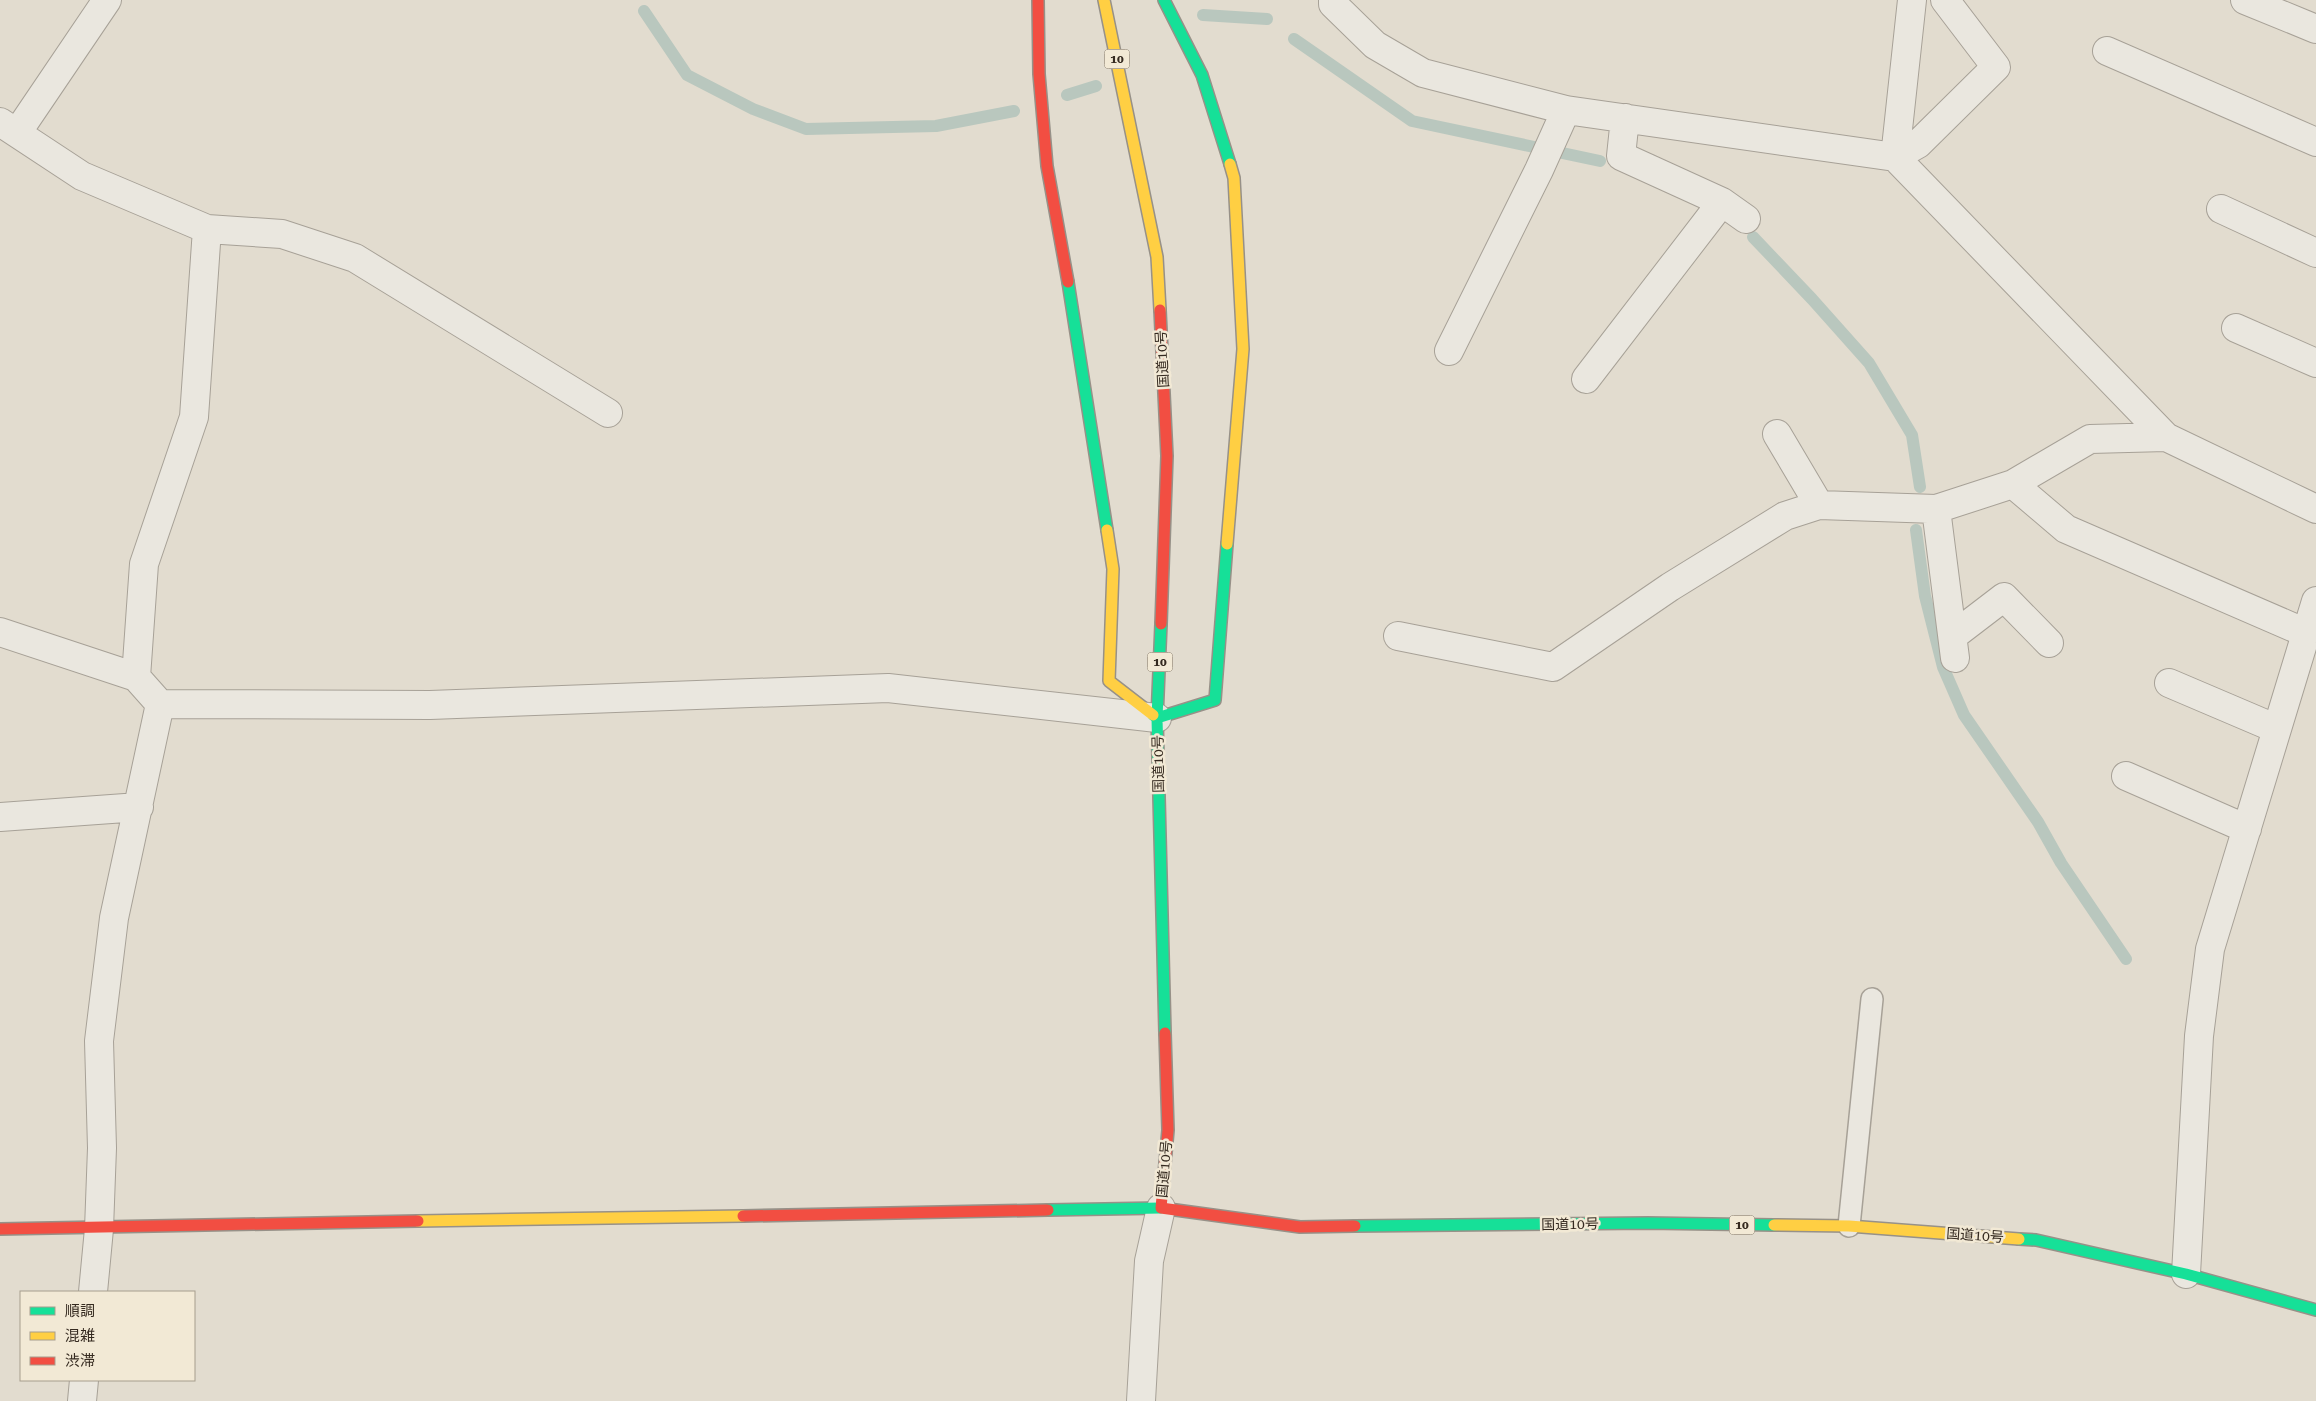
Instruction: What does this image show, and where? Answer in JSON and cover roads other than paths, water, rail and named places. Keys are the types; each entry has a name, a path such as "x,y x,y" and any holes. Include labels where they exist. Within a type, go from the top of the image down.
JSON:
{"main road":[{"path":"1038,0 1039,74 1047,166 1081,354 1113,569 1109,681 1157,718 1215,700 1243,349 1234,178 1202,76 1164,0"},
{"name":"国道10号","path":"1104,0 1130,119 1157,258 1166,436 1157,718 1168,1130 1161,1208 1300,1227 1648,1223 1849,1226 2036,1240 2186,1274 2316,1310"},
{"path":"0,1229 99,1229 1064,1208 1161,1208"}],"street":[{"path":"107,0 9,128 82,176 207,229 282,234 355,258 608,413"},
{"path":"1333,0 1334,4 1374,45 1423,73 1566,110 1895,157 1918,144 1996,67 1946,0"},
{"path":"1895,157 1912,0"},
{"path":"2245,0 2316,30"},
{"path":"2107,51 2316,142"},
{"path":"1449,351 1539,170 1566,110"},
{"path":"1624,118 1621,156 1722,202 1746,220"},
{"path":"1895,157 2166,437 2316,509"},
{"path":"1586,379 1722,202"},
{"path":"2220,209 2316,253"},
{"path":"136,677 144,564 194,417 207,229"},
{"path":"2236,328 2316,363"},
{"path":"1777,434 1819,505"},
{"path":"1398,636 1553,667 1678,582 1785,516 1819,505 1936,510 2013,484 2090,439 2166,437"},
{"path":"2013,484 2066,529 2306,633"},
{"path":"1936,510 1954,647 2004,597 2049,643"},
{"path":"2186,1274 2198,1036 2209,959 2316,601"},
{"path":"0,632 136,677 160,704 430,705 888,688 1157,718"},
{"path":"2169,683 2277,729"},
{"path":"93,1291 99,1229 102,1148 99,1041 114,918 160,704"},
{"path":"2126,776 2247,829"},
{"path":"0,817 139,807"},
{"path":"1141,1401 1149,1262 1161,1208"},
{"path":"82,1401 84,1381"}],"lane":[{"path":"1849,1226 1872,999"}],"waterway":[{"path":"644,11 687,75 753,109 806,129 936,126 1014,111"},
{"path":"1203,15 1267,19"},
{"path":"1294,39 1412,121 1600,161"},
{"path":"1067,95 1096,86"},
{"path":"1753,237 1869,363 1912,435 1920,487"},
{"path":"1916,530 1925,596 1943,667 1964,715 2038,822 2061,863 2126,959"}]}
